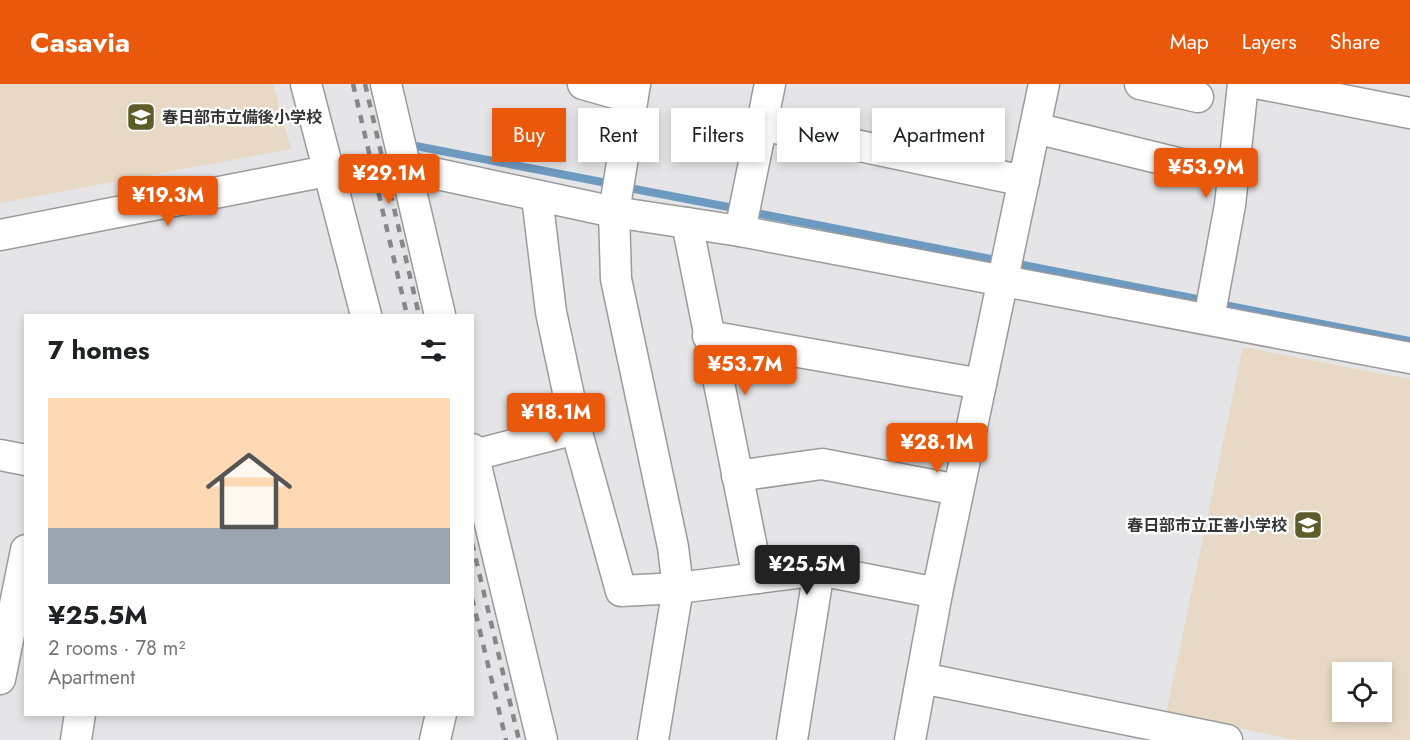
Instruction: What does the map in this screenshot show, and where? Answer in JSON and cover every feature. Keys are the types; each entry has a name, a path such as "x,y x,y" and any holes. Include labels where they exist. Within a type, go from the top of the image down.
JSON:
{"street":[{"path":"306,84 366,314"},
{"path":"386,84 440,314"},
{"path":"583,84 633,91 614,212 616,279 673,547 678,588 653,740"},
{"path":"765,108 770,84"},
{"path":"910,740 958,490 1044,84"},
{"path":"1140,84 1197,97"},
{"path":"1209,319 1230,206 1243,84"},
{"path":"1261,84 1410,113"},
{"path":"765,126 1023,181"},
{"path":"1035,128 1186,165"},
{"path":"740,231 754,162"},
{"path":"405,167 614,212 740,231 1410,356"},
{"path":"0,235 327,171"},
{"path":"537,197 551,312 576,429 621,591 678,588 819,570 937,593"},
{"path":"687,223 758,578"},
{"path":"708,336 981,384"},
{"path":"474,452 576,429"},
{"path":"0,455 24,460"},
{"path":"474,456 542,740"},
{"path":"737,476 822,464 958,490"},
{"path":"0,679 24,560"},
{"path":"792,740 819,570"},
{"path":"922,678 1227,740"},
{"path":"76,740 80,716"},
{"path":"435,740 441,716"}],"shaded area":[{"name":"春日部市立備後小学校","path":"0,84 273,84 291,149 0,203"},
{"name":"春日部市立正善小学校","path":"1243,347 1410,379 1410,740 1297,740 1166,714"}],"waterway":[{"path":"411,145 612,184"},
{"path":"624,187 739,209"},
{"path":"751,212 1001,261"},
{"path":"1013,263 1207,301"},
{"path":"1219,304 1410,341"}],"railway":[{"path":"353,84 407,314"},
{"path":"365,84 419,314"},
{"path":"474,551 519,740"},
{"path":"474,606 506,740"}],"place":[{"name":"春日部市立備後小学校","path":"141,117"},
{"name":"春日部市立正善小学校","path":"1308,525"}]}
